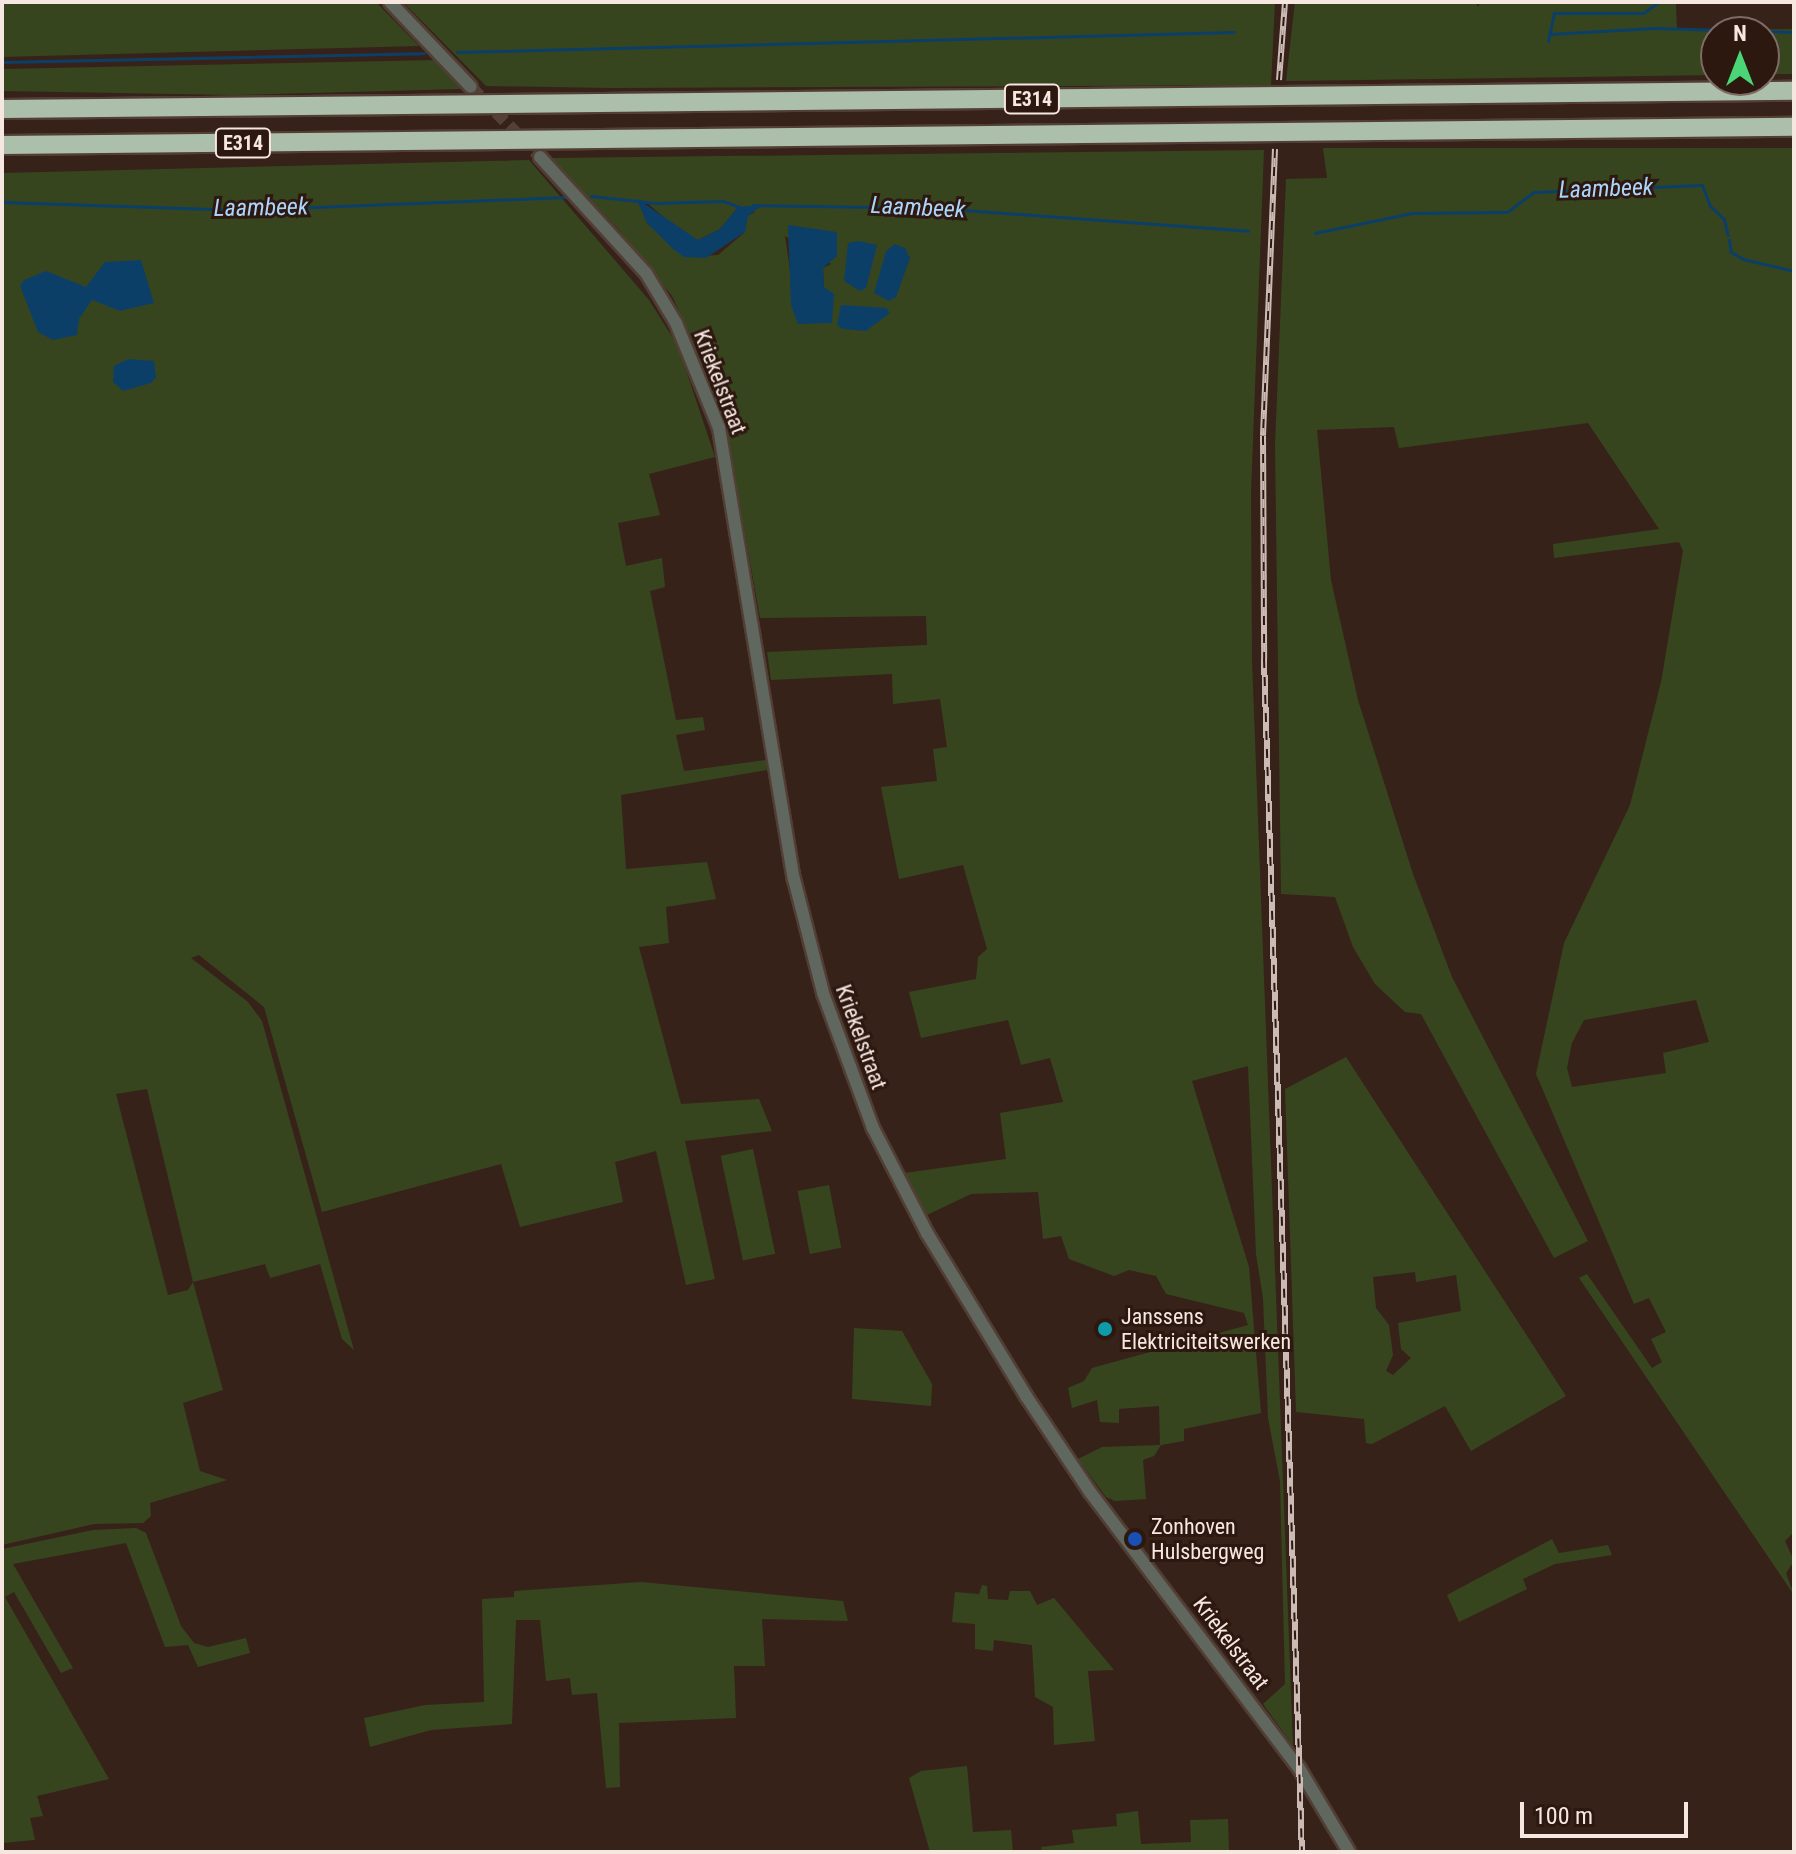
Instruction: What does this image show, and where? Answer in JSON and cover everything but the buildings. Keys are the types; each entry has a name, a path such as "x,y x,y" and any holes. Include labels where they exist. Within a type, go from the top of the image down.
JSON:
{"highway":[{"name":"E314","path":"4,108 1794,91"},
{"name":"E314","path":"2,145 1794,127"},
{"path":"2,158 29,145"}],"street":[{"path":"390,2 471,87"},
{"name":"Kriekelstraat","path":"540,157 646,273 676,323 719,428 794,879 823,993 873,1128 927,1233 1026,1396 1090,1492 1299,1768 1349,1852"}],"green space":[{"path":"2,2 376,2 419,46 2,57"},
{"path":"403,2 1275,2 1271,85 613,88 486,86"},
{"path":"1295,2 1477,2 1477,7 1482,2 1676,2 1677,30 1700,30 1700,75 1286,81"},
{"path":"1780,29 1794,29 1794,74 1780,74"},
{"path":"438,60 461,89 234,95 2,91 2,69"},
{"path":"1323,148 1794,148 1794,1532 1785,1541 1794,1561 1786,1573 1794,1595 1579,1278 1587,1274 1652,1368 1662,1362 1651,1339 1666,1332 1649,1298 1634,1304 1536,1074 1564,943 1630,805 1661,682 1683,551 1679,542 1554,558 1553,544 1659,529 1588,423 1399,448 1394,427 1317,430 1331,580 1358,700 1413,874 1452,977 1588,1241 1554,1258 1421,1014 1405,1012 1375,984 1353,947 1335,897 1281,894 1275,445 1286,179 1327,178","holes":["1696,1000 1709,1042 1663,1053 1666,1073 1572,1087 1567,1068 1572,1043 1584,1020"]},
{"path":"1264,150 1251,493 1252,660 1293,1746 1263,1704 1285,1684 1280,1481 1268,1418 1263,1298 1256,1254 1248,1066 1192,1081 1249,1267 1261,1413 1184,1429 1184,1441 1161,1445 1154,1456 1143,1460 1146,1499 1115,1501 1106,1497 1078,1459 1102,1447 1160,1445 1159,1406 1119,1409 1119,1423 1100,1422 1097,1400 1072,1408 1068,1388 1084,1381 1092,1368 1248,1325 1244,1313 1166,1294 1156,1276 1129,1270 1114,1276 1069,1259 1061,1236 1043,1239 1038,1192 971,1194 927,1215 904,1173 1006,1159 1000,1113 1063,1102 1050,1058 1021,1065 1008,1020 921,1038 909,992 976,979 978,957 987,949 963,865 899,879 881,787 937,781 933,749 947,747 940,699 893,704 892,674 771,680 767,652 927,645 926,616 760,618 721,400 672,296 619,230 551,158","holes":["645,201 687,237 698,240 720,229 738,207 755,212 747,216 745,232 718,255 684,257 647,223 640,205","785,236 831,264 823,268 824,287 798,324"]},
{"path":"529,160 649,300 678,346 715,457 649,474 660,515 618,523 626,566 662,558 665,587 650,591 676,720 703,717 705,730 676,735 684,771 766,760 767,770 621,795 626,869 707,862 716,899 666,907 669,943 639,947 681,1104 759,1099 772,1131 685,1141 715,1279 686,1285 656,1151 615,1162 623,1202 520,1227 501,1164 322,1212 264,1007 199,955 191,958 248,1002 262,1021 354,1350 342,1339 320,1264 270,1278 265,1264 193,1282 223,1390 183,1403 200,1471 227,1480 150,1503 151,1516 143,1523 94,1524 2,1545 2,173","holes":["147,1089 193,1282 188,1290 168,1295 116,1094"]},
{"path":"1346,1057 1566,1396 1471,1451 1445,1406 1372,1444 1366,1443 1364,1419 1296,1412 1285,1089","holes":["1415,1272 1416,1282 1456,1275 1461,1311 1398,1323 1401,1349 1411,1358 1393,1375 1386,1371 1393,1355 1389,1325 1376,1308 1373,1277"]},
{"path":"753,1149 775,1254 743,1261 721,1156"},
{"path":"829,1185 841,1248 810,1254 798,1191"},
{"path":"854,1328 902,1331 932,1384 931,1406 852,1399"},
{"path":"136,1528 146,1533 181,1626 194,1643 208,1647 246,1638 250,1653 198,1667 188,1645 165,1647 126,1543 13,1564 73,1668 61,1673 14,1592 5,1597 109,1779 37,1796 43,1816 30,1818 35,1840 2,1843 2,1549 93,1530"},
{"path":"1552,1539 1559,1553 1608,1545 1612,1555 1555,1564 1523,1579 1527,1589 1459,1622 1447,1595"},
{"path":"641,1582 843,1601 848,1621 762,1619 765,1666 734,1666 736,1718 619,1723 620,1787 606,1788 597,1693 572,1695 570,1678 546,1681 540,1620 516,1620 512,1724 431,1730 370,1747 364,1718 425,1705 484,1702 482,1599 514,1597 514,1591"},
{"path":"982,1585 987,1586 988,1599 1008,1600 1010,1591 1030,1591 1037,1605 1054,1598 1114,1670 1088,1671 1095,1741 1054,1745 1053,1707 1035,1697 1032,1645 994,1640 993,1651 975,1649 975,1624 952,1622 955,1592 979,1594"},
{"path":"967,1766 973,1832 1011,1830 1013,1852 930,1852 909,1778 921,1771"},
{"path":"1138,1811 1141,1844 1191,1842 1190,1820 1228,1819 1229,1852 1042,1852 1041,1847 1074,1843 1072,1830 1117,1826 1116,1814"}],"water":[{"path":"636,198 698,240 720,229 738,207 762,205 748,216 745,232 706,258 684,257 647,223"},
{"path":"788,225 837,232 837,256 823,268 824,287 834,294 832,323 798,324 791,305"},
{"path":"859,241 877,245 866,288 860,291 844,281 848,243"},
{"path":"895,244 905,248 910,258 896,297 889,301 874,293 886,251"},
{"path":"141,260 154,303 120,311 92,300 79,319 77,335 53,340 38,332 20,286 24,280 46,271 86,287 105,262"},
{"path":"841,305 886,308 890,313 866,331 843,329 837,325"},
{"path":"128,359 154,361 156,377 151,383 123,391 113,382 114,366"}],"waterway":[{"path":"1548,41 1554,13 1643,13 1659,2"},
{"path":"1549,34 1655,28 1794,32"},
{"path":"457,52 1234,32"},
{"path":"2,62 424,53"},
{"name":"Laambeek","path":"1315,233 1412,213 1507,212 1534,192 1702,185 1710,206 1724,219 1728,236"},
{"name":"Laambeek","path":"591,196 656,203 723,201 742,208"},
{"name":"Laambeek","path":"2,202 243,210 567,197"},
{"name":"Laambeek","path":"753,205 937,208 1248,231"},
{"name":"Laambeek","path":"1729,240 1731,252 1743,259 1794,271"}],"tunnel":[{"path":"471,87 540,157"}],"railway":[{"path":"1279,80 1285,2"},
{"path":"1275,149 1263,436 1264,659 1302,1852"}],"place":[{"name":"Janssens Elektriciteitswerken","path":"1105,1329"},
{"name":"Zonhoven Hulsbergweg","path":"1135,1539"}]}
